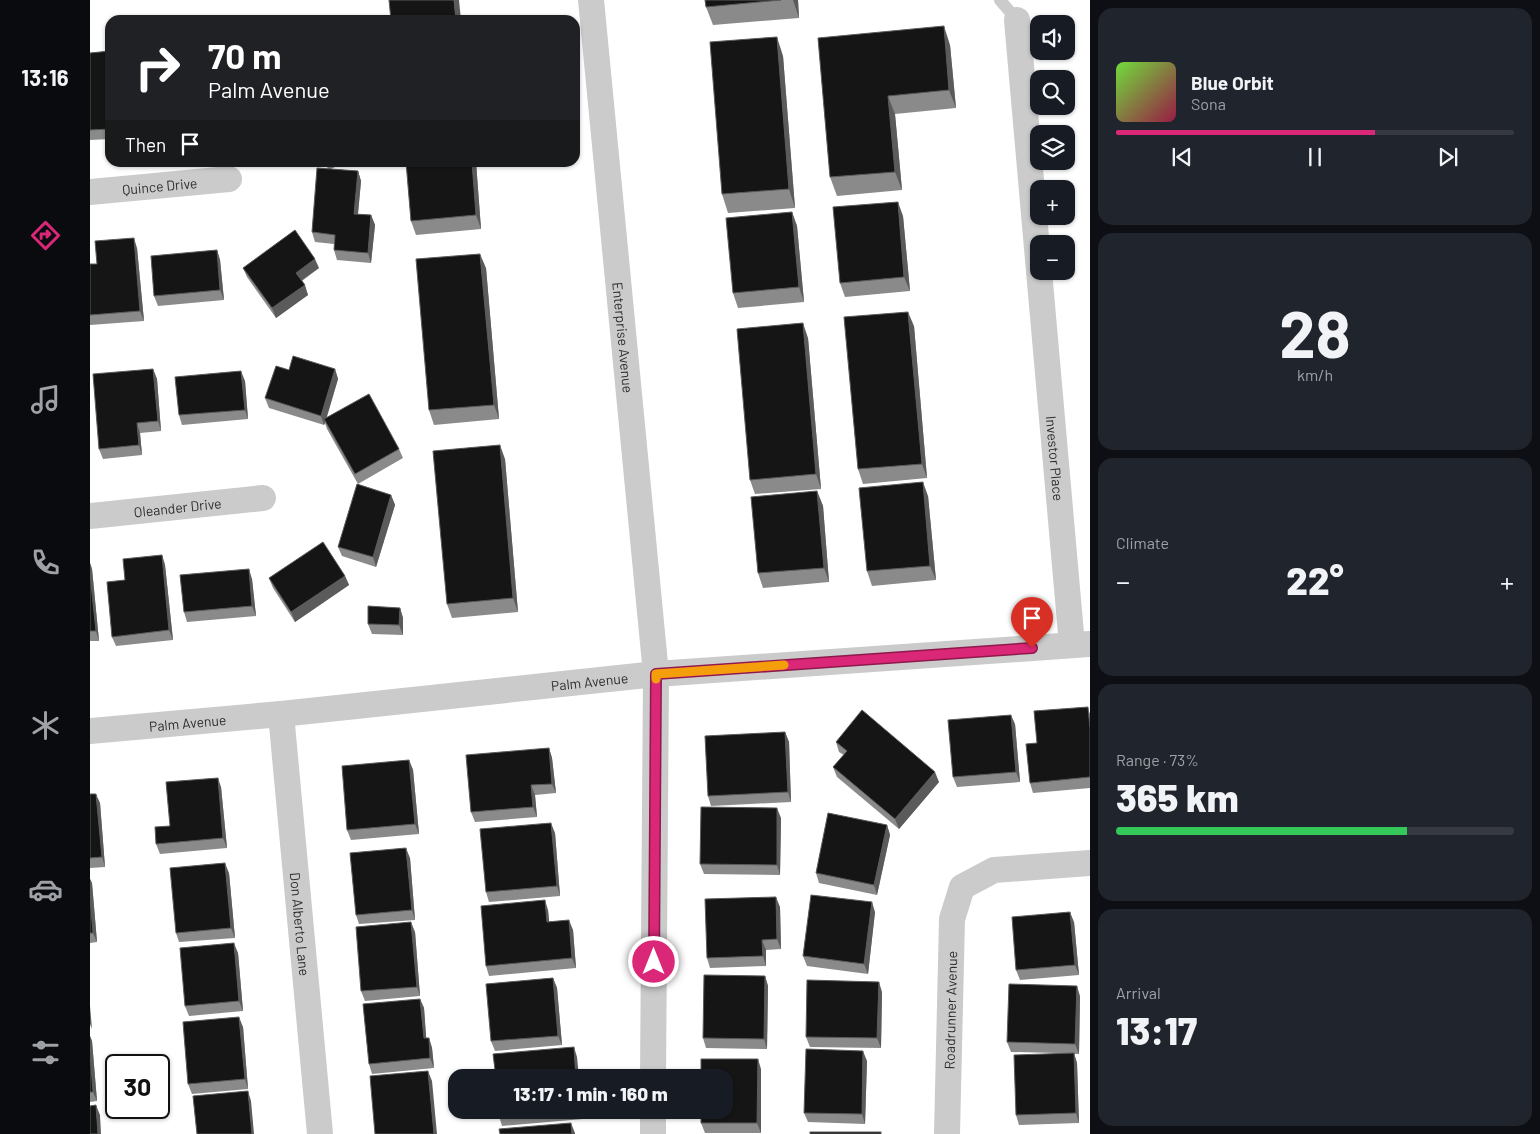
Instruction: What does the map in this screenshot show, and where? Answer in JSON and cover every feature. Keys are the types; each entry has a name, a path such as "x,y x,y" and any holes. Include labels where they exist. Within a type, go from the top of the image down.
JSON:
{"street":[{"name":"Enterprise Avenue","path":"591,0 656,674 653,1069"},
{"name":"Investor Place","path":"1017,20 1036,235"},
{"name":"Quince Drive","path":"90,192 229,179"},
{"name":"Investor Place","path":"1040,280 1081,644"},
{"name":"Oleander Drive","path":"90,516 263,498"},
{"name":"Palm Avenue","path":"90,731 281,714 656,674 1081,644"},
{"name":"Don Alberto Lane","path":"281,714 320,1134"},
{"name":"Roadrunner Avenue","path":"947,1134 952,919 962,888 994,870 1090,863"},
{"path":"653,1119 653,1134"}],"lane":[{"path":"1000,0 1017,20"}],"building":[{"path":"389,0 454,0 456,15 390,15"},
{"path":"705,0 781,0 706,7"},
{"path":"944,26 949,90 888,96 895,172 830,177 818,38"},
{"path":"777,37 789,189 722,194 710,42"},
{"path":"105,52 105,129 90,130 90,53"},
{"path":"406,167 472,167 476,215 411,221"},
{"path":"317,168 358,171 354,214 371,215 368,253 334,250 335,235 312,232"},
{"path":"898,202 904,277 840,283 833,207"},
{"path":"792,212 799,287 733,293 726,218"},
{"path":"295,230 315,259 296,273 305,285 272,308 243,268"},
{"path":"134,238 140,311 90,315 90,264 97,264 95,241"},
{"path":"217,250 220,290 154,296 151,256"},
{"path":"480,254 494,405 429,410 416,259"},
{"path":"908,312 922,464 858,469 844,317"},
{"path":"803,323 816,474 750,480 737,329"},
{"path":"293,356 335,369 321,416 265,398 276,366 289,370"},
{"path":"153,369 158,421 137,423 139,445 99,449 93,374"},
{"path":"241,371 245,410 179,415 175,377"},
{"path":"369,394 399,449 355,474 324,419"},
{"path":"500,445 513,598 447,604 433,451"},
{"path":"923,482 930,566 867,571 859,488"},
{"path":"357,484 391,495 373,557 338,547"},
{"path":"817,491 824,568 758,573 751,497"},
{"path":"323,542 345,576 291,612 269,578"},
{"path":"162,555 169,630 112,637 107,582 125,580 123,559"},
{"path":"249,569 252,606 184,612 180,575"},
{"path":"90,574 96,631 90,631"},
{"path":"368,606 400,608 399,625 368,624"},
{"path":"1088,707 1090,777 1030,783 1026,744 1037,743 1034,711"},
{"path":"862,710 935,772 895,819 833,767 847,751 836,742"},
{"path":"1011,715 1016,772 953,777 948,720"},
{"path":"785,732 788,792 708,796 705,736"},
{"path":"549,748 552,784 531,785 533,807 471,812 466,755"},
{"path":"409,760 415,824 347,830 342,766"},
{"path":"218,778 223,838 156,844 155,827 170,826 166,782"},
{"path":"90,794 96,794 102,857 90,858"},
{"path":"701,807 777,808 777,865 700,864"},
{"path":"828,813 887,825 874,885 816,873"},
{"path":"551,823 557,886 486,892 480,829"},
{"path":"406,848 412,910 356,915 350,853"},
{"path":"225,863 231,928 176,933 170,868"},
{"path":"811,895 872,902 864,964 803,956"},
{"path":"90,896 93,933 90,933"},
{"path":"776,897 777,939 762,940 763,956 707,958 705,899"},
{"path":"545,900 547,922 569,920 572,958 486,966 481,906"},
{"path":"1070,912 1075,965 1016,970 1012,917"},
{"path":"411,922 417,987 361,991 356,927"},
{"path":"234,943 239,1001 185,1006 180,948"},
{"path":"704,975 765,976 764,1039 703,1038"},
{"path":"553,978 558,1036 491,1041 486,984"},
{"path":"807,980 879,982 877,1038 806,1037"},
{"path":"1009,984 1077,986 1075,1044 1007,1042"},
{"path":"420,999 424,1038 429,1038 430,1058 369,1064 363,1004"},
{"path":"239,1017 245,1079 188,1084 183,1022"},
{"path":"574,1047 575,1069 495,1069 493,1054"},
{"path":"806,1049 863,1051 862,1114 804,1113"},
{"path":"90,1053 93,1092 90,1092"},
{"path":"1074,1053 1076,1113 1016,1115 1014,1055"},
{"path":"701,1059 758,1059 757,1123 701,1123 701,1119 733,1119 733,1069 701,1069"},
{"path":"428,1071 434,1134 375,1134 370,1076"},
{"path":"248,1091 252,1134 197,1134 193,1096"},
{"path":"96,1105 98,1134 90,1134 90,1106"},
{"path":"571,1123 572,1134 500,1134 499,1129"},
{"path":"810,1132 881,1132 881,1134 810,1134"}],"slow traffic":[{"path":"656,679 656,674 784,665"}],"route":[{"path":"654,962 656,674 1032,648"}]}
